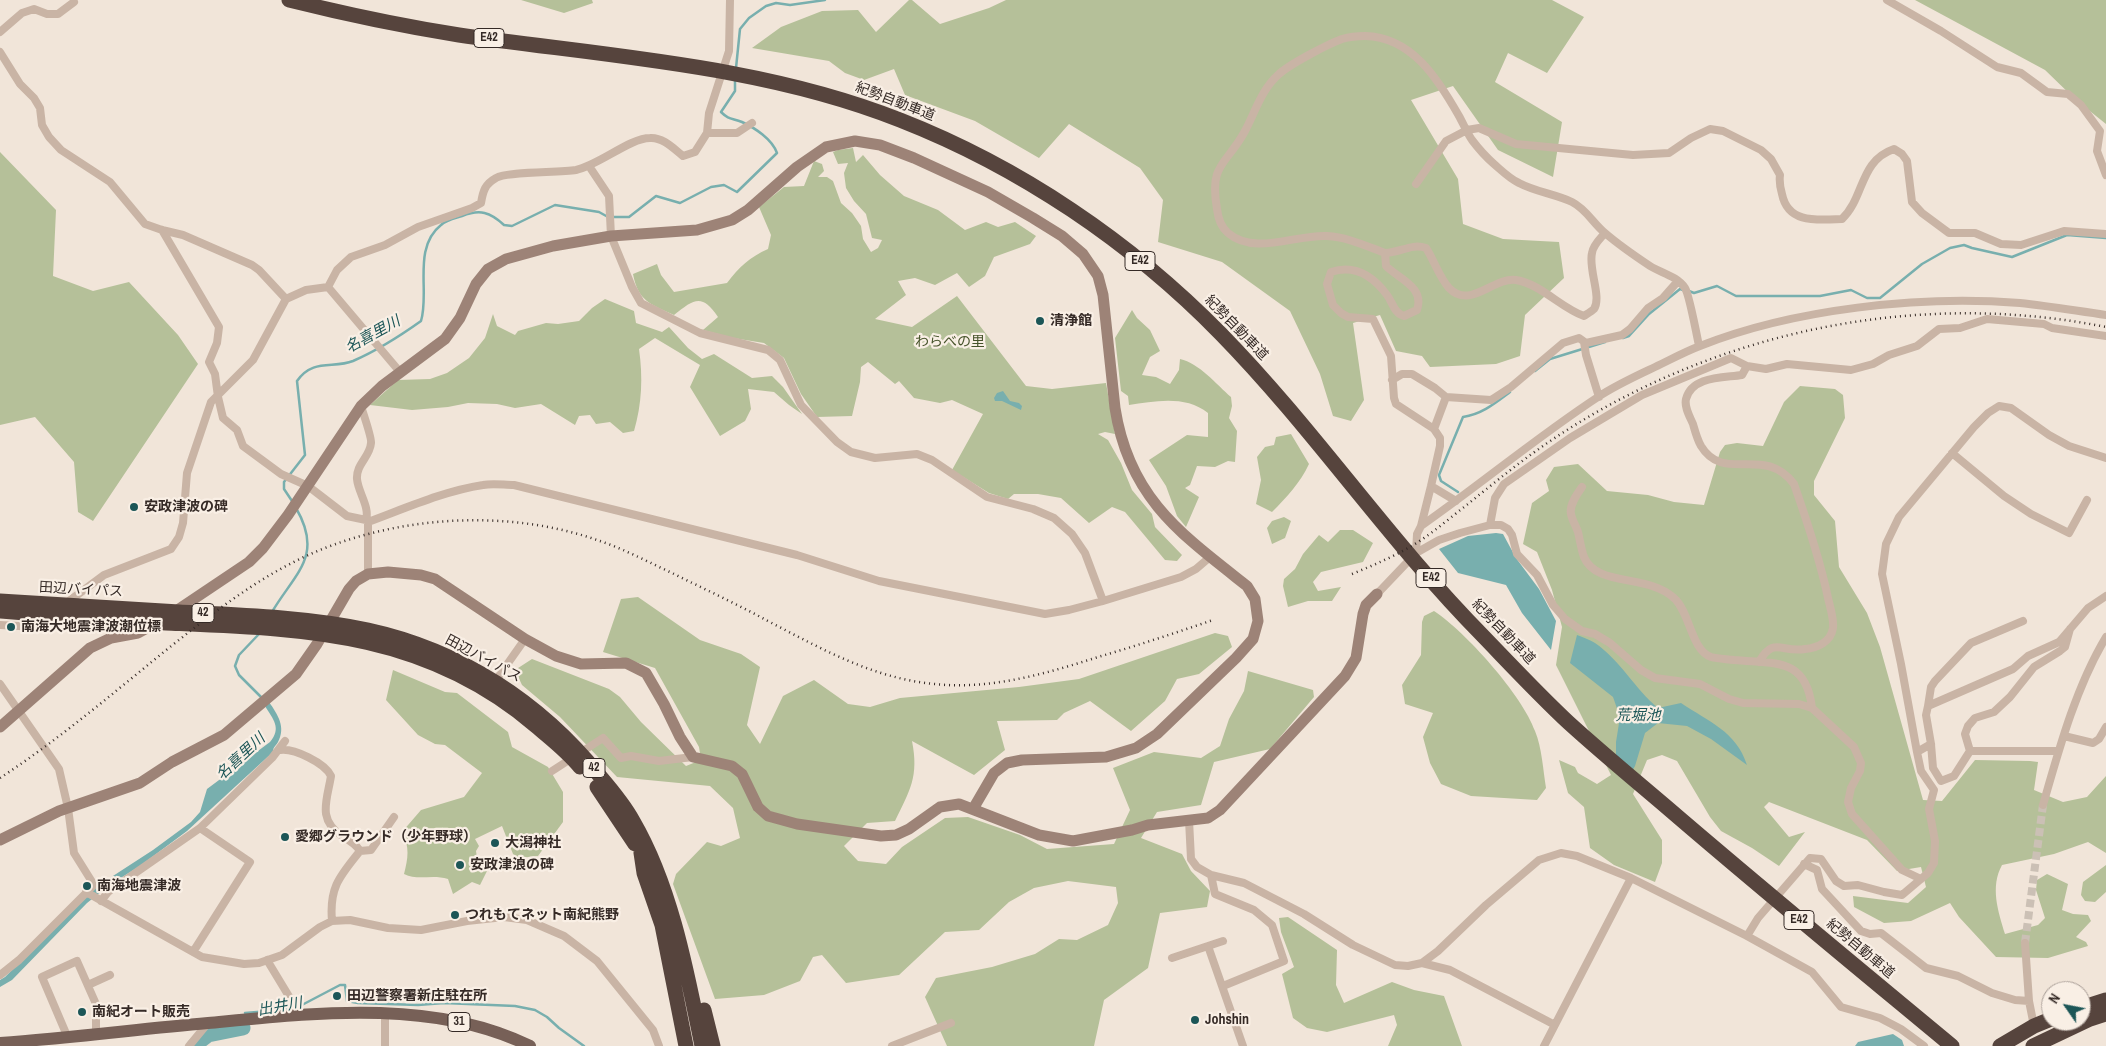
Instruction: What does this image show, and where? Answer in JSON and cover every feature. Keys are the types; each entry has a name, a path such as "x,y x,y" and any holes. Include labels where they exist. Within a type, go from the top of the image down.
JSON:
{"highway":[{"name":"紀勢自動車道","path":"289,0 361,18 460,34 690,66 806,90 851,102 899,120 993,163 1036,188 1124,248 1189,302 1224,337 1270,388 1466,618 1567,721 1762,889 1952,1046"},
{"name":"田辺バイパス","path":"0,601 262,616 336,624 370,631 446,668 492,686 534,708 572,742 612,791 633,820 645,845 667,902 684,978 695,1046"},
{"name":"田辺バイパス","path":"0,611 112,620 281,628 402,645"},
{"name":"田辺バイパス","path":"492,686 570,756 600,790 641,853 656,888 669,927 702,1046"},
{"name":"42","path":"633,820 647,842 675,902 691,955 713,1046"},
{"name":"42","path":"641,853 644,873 662,925 686,1046"},
{"path":"2091,1005 2106,1000"},
{"path":"2034,1026 2040,1044 2090,1019 2106,1014"},
{"path":"2000,1046 2041,1023"}],"main road":[{"name":"31","path":"0,1043 68,1038 208,1023 293,1009 385,1013 442,1018 487,1028 530,1046"}],"street":[{"path":"328,287 338,270 351,257 385,244 418,227 481,202 483,188 497,176 574,170 589,166 630,145 650,138 664,141 683,156 695,152 707,134 709,114 729,51 730,0"},
{"path":"1887,0 1997,67 2021,73 2047,92 2068,94 2081,105 2100,130 2097,151 2106,175"},
{"path":"0,32 22,13 34,9 47,14 58,14 74,2"},
{"path":"1605,233 1594,246 1591,254 1592,280 1598,298 1594,309 1584,316 1526,283 1515,280 1502,282 1471,296 1458,294 1444,282 1426,248 1417,245 1392,253 1343,238 1326,236 1302,236 1270,243 1248,242 1236,238 1220,224 1214,191 1215,177 1219,166 1244,134 1268,85 1280,73 1344,38 1364,36 1384,38 1412,52 1429,69 1445,92 1471,139 1506,174 1518,183 1572,202 1583,208 1605,233 1652,267 1678,281 1686,289 1699,346"},
{"path":"0,52 20,84 34,98 40,108 42,125 49,137 62,150 110,182 145,224 183,235 252,265 286,299"},
{"path":"707,134 742,131 752,123"},
{"path":"1416,184 1446,141 1467,130 1478,128 1516,144 1633,155 1669,153 1691,138 1710,129 1724,131 1761,150 1771,159 1780,174 1779,182 1784,204 1795,216 1816,220 1842,220 1855,203 1859,187 1869,168 1884,153 1894,149 1902,154 1906,161 1912,202 1922,213 1949,233 1975,233 2001,244 2021,245 2064,231 2106,234"},
{"path":"0,727 90,648 111,638 138,633 151,628 249,562 263,548 299,500 360,406 400,372 445,339 460,318 476,284 488,268 506,259 611,230 697,230 732,220 748,210 797,167 826,147 855,141 897,152 988,192 1062,236 1083,254 1098,276 1103,295 1118,426 1129,459 1145,490 1166,518 1210,557 1247,586 1255,599 1258,621 1253,638 1236,658 1157,734 1136,748 1106,757 1022,760 1007,763 994,773 973,809"},
{"path":"589,166 610,196 612,210 611,230 632,287 641,303 700,333 768,350 780,360 801,405 837,442 851,452 875,458 917,454 932,460 987,497 1033,509 1054,518 1072,534 1085,553 1103,602"},
{"path":"162,230 218,327 217,343 209,362 215,374 218,398 224,418 237,430 244,446 281,474 308,486 346,516 367,521 433,498 485,484 514,485 797,555 879,581 1045,614 1103,602 1181,577 1196,569 1210,557"},
{"path":"1385,252 1386,266 1408,282 1418,294 1419,303 1417,310 1412,314 1404,316 1398,314 1387,295 1370,278 1355,270 1344,268 1331,272 1327,284 1333,305 1340,314 1348,317 1373,319 1391,356 1396,404 1434,429 1440,438 1431,486 1421,526 1417,534 1416,552"},
{"path":"1584,342 1622,335 1630,329 1648,308 1663,298 1678,281"},
{"path":"0,625 37,627 46,625 69,599 104,575 171,549 179,537 183,523 187,473 211,402 218,398 253,360 286,299 306,290 328,287"},
{"path":"328,287 400,372"},
{"path":"1421,526 1509,459 1627,380 1699,346 1759,327 1873,306 1925,302 2019,303 2106,315"},
{"path":"1490,525 1495,498 1504,484 1600,419 1642,395 1731,358 1748,366 1766,369 1787,364 1851,370 1872,364 1889,355 1917,346 1939,329 1960,328 1987,319 2044,324 2052,328 2106,336"},
{"path":"1392,380 1402,374 1412,374 1446,397 1491,400 1511,387 1563,342 1579,338 1584,342 1599,397"},
{"path":"1748,366 1742,375 1700,382 1690,390 1685,400 1687,409 1701,446 1715,461 1727,465 1761,463 1775,467 1789,476 1794,484 1822,568 1833,630 1824,644 1795,651 1774,646 1766,650 1759,662"},
{"path":"1434,429 1446,397"},
{"path":"360,406 372,442 370,449 358,468 357,478 366,507 368,574"},
{"path":"1747,936 1758,918 1810,858 1821,859 1836,881 1844,886 1858,885 1902,895 1928,873 1934,864 1935,842 1929,810 1934,790 1921,771 1882,574 1886,544 1899,517 1988,412 1999,406 2011,408 2049,436 2069,446 2106,458"},
{"path":"1952,453 2004,496 2031,514 2070,533 2087,500"},
{"path":"1431,486 1456,501"},
{"path":"1582,487 1574,500 1570,513 1577,529 1584,558 1593,571 1604,576 1637,581 1655,587 1672,596 1681,605 1700,649 1711,657 1788,666 1802,675 1810,691 1812,708"},
{"path":"552,771 603,738 621,758 632,756 659,760 693,757 732,766 742,774 758,807 768,816 797,824 880,836 896,836 940,807 959,804 1039,835 1072,841 1132,830 1148,825 1208,818 1220,810 1345,676 1356,658 1366,605 1416,552 1440,540 1490,525 1501,525 1508,528 1512,535 1516,554 1537,575 1553,605 1565,620 1582,631 1595,634 1641,670 1655,678 1700,684 1729,699 1743,703 1799,704 1812,708 1854,747 1861,763 1860,771 1851,788 1848,802 1852,814 1902,870 1921,879"},
{"path":"0,840 68,808 140,783 172,762 224,735 296,674 349,589 356,581 368,574 388,572 421,575 435,579 525,639 569,661 580,664 626,663 646,673 680,737 693,757"},
{"path":"1928,706 2013,670 2028,656 2059,642 2088,608 2106,596"},
{"path":"2023,621 1971,643 1931,687 1926,715 1933,768 1941,781 1954,776 1970,751 1965,734 1974,718 1994,712 2010,698 2034,667 2065,647 2071,627"},
{"path":"2043,805 2058,751 2092,660 2106,637"},
{"path":"492,686 525,639"},
{"path":"0,684 59,768 68,808 74,854 94,885 19,960 0,975"},
{"path":"2064,736 2093,743 2099,739 2106,727"},
{"path":"100,900 108,892 200,828 280,750 286,741"},
{"path":"1917,752 1931,744"},
{"path":"280,750 287,749 295,752 328,770 331,776 326,819 332,828 354,843 360,851"},
{"path":"1970,751 2058,751"},
{"path":"332,921 332,901 337,880 360,851 371,850 394,817"},
{"path":"1189,820 1191,859 1197,867 1211,876 1244,883 1260,890 1353,945 1395,965 1408,966 1422,963 1450,970 1555,1025"},
{"path":"193,952 250,862 200,828"},
{"path":"1422,963 1539,860 1561,853 1577,856 1631,878 1747,936 1812,972 1841,1007 1880,1018 1901,1028 1924,1046"},
{"path":"1801,867 1817,870 1822,888 1861,930 1870,934 1881,933 1926,968 1958,976 1992,993 2015,1000 2029,1001"},
{"path":"1211,876 1215,894 1254,910 1272,925 1284,961 1223,986"},
{"path":"1544,1046 1631,878"},
{"path":"87,893 202,957 244,964 268,960 282,955 320,927 332,921 350,920 388,928 421,930 467,921 504,917 528,920 564,936 597,961 653,1030 660,1046"},
{"path":"1172,958 1222,941"},
{"path":"2025,943 2029,1001 2034,1026"},
{"path":"1208,946 1243,1046"},
{"path":"268,960 293,1009"},
{"path":"68,1038 42,977 77,961 96,1004 96,1034"},
{"path":"88,985 110,976"},
{"path":"385,1013 385,1046"},
{"path":"189,1046 208,1023"},
{"path":"892,1046 952,1023"}],"green space":[{"path":"521,0 592,0 593,3 564,13"},
{"path":"909,0 912,0 940,24 989,8 1006,0 1552,0 1584,17 1547,73 1508,53 1495,82 1562,122 1553,177 1498,150 1453,86 1411,100 1458,179 1463,224 1503,239 1559,242 1564,278 1525,315 1520,356 1496,364 1430,367 1422,356 1396,351 1380,315 1353,323 1364,400 1351,421 1333,416 1320,374 1290,311 1222,262 1158,242 1163,200 1140,168 1069,124 1039,158 975,121 905,95 894,69 864,80 845,73 829,61 752,48 781,27 822,11 858,10 876,32"},
{"path":"1915,0 2106,0 2106,124 2076,100 2045,70"},
{"name":"わらべの里","path":"853,148 856,162 863,155 880,175 904,196 938,210 965,230 986,222 998,227 1015,222 1036,236 1030,244 994,257 985,276 969,287 957,273 935,285 915,278 898,281 906,295 875,319 912,327 957,296 1026,386 1052,389 1106,383 1115,434 1105,432 1098,434 1108,440 1121,463 1132,490 1152,514 1155,527 1182,555 1177,561 1165,560 1125,512 1112,507 1089,523 1061,498 1038,494 1014,494 1008,499 989,493 952,470 983,414 952,400 940,403 914,398 899,381 895,384 868,362 861,367 860,382 852,416 817,417 801,394 784,358 764,343 733,338 703,330 718,317 707,304 702,302 692,302 674,315 652,304 642,296 635,283 633,274 657,264 661,275 674,292 727,283 745,263 768,249 771,235 759,207 784,187 804,186 814,161 822,164 824,171 818,177 827,177 833,181 841,203 852,213 861,226 863,239 871,252 878,248 882,240 872,238 866,214 854,201 846,188 844,173 848,163 838,164 833,152"},
{"path":"0,152 56,210 53,276 93,291 129,282 178,335 198,364 93,521 78,512 74,462 35,417 0,425"},
{"path":"605,299 634,311 636,323 662,332 669,327 688,348 702,359 714,354 752,378 772,376 783,387 802,414 774,392 748,389 751,409 745,421 720,436 690,387 700,365 655,338 639,349 641,390 639,411 634,431 623,433 610,422 596,424 590,415 579,416 575,425 541,404 515,408 497,404 468,403 412,410 370,405 398,380 430,379 447,373 469,358 485,338 493,314 497,326 515,335 518,331 546,323 558,324 579,321 592,308"},
{"path":"1132,310 1137,318 1150,330 1160,351 1150,357 1142,375 1156,377 1170,384 1179,370 1180,359 1201,370 1231,397 1232,406 1229,418 1237,431 1235,462 1228,461 1215,467 1197,466 1190,485 1185,488 1199,497 1186,527 1177,516 1166,486 1149,460 1187,435 1208,437 1208,413 1199,407 1180,402 1160,401 1129,405 1128,396 1121,391 1115,338"},
{"path":"1800,386 1835,389 1843,395 1845,418 1814,481 1814,495 1835,521 1839,567 1867,613 1880,647 1923,800 1942,801 1975,760 2038,762 2034,790 2063,802 2087,797 2106,776 2106,853 2088,842 2054,854 2002,865 1996,882 1996,899 2005,934 2038,925 2045,918 2036,890 2037,880 2047,874 2068,884 2062,910 2073,914 2088,915 2091,921 2076,937 2086,942 2088,946 2048,958 1996,957 1959,917 1950,903 1911,921 1884,923 1854,907 1853,896 1908,903 1926,887 1921,867 1897,871 1867,840 1769,802 1764,807 1789,837 1805,832 1779,866 1721,831 1710,817 1677,761 1662,755 1647,760 1633,794 1662,840 1662,863 1655,882 1614,865 1590,848 1584,807 1568,793 1559,760 1575,767 1578,773 1597,784 1611,775 1556,665 1562,627 1552,590 1537,552 1523,544 1532,503 1549,491 1546,480 1554,467 1578,464 1607,491 1648,495 1674,502 1704,505 1720,452 1725,445 1737,443 1763,446 1784,402"},
{"path":"1291,434 1309,464 1293,489 1272,512 1256,504 1261,480 1257,457 1265,447 1274,445 1276,437"},
{"path":"1284,517 1291,521 1285,538 1272,544 1267,528 1272,521"},
{"path":"1340,530 1353,530 1373,543 1363,562 1321,572 1313,582 1318,591 1341,587 1332,601 1308,601 1288,607 1283,586 1284,579 1295,569 1303,554 1319,535 1328,542"},
{"path":"638,597 700,640 741,654 760,667 747,725 760,744 783,696 814,680 848,704 870,707 900,698 1019,687 1079,679 1215,633 1228,636 1232,647 1199,674 1177,679 1165,701 1131,731 1090,701 1064,713 1057,720 997,721 1005,750 974,775 912,741 914,774 909,792 895,821 867,823 844,846 858,861 886,864 902,847 945,818 968,817 1020,835 1047,849 1114,844 1130,810 1113,768 1154,752 1201,758 1220,746 1229,719 1244,691 1248,671 1313,690 1314,697 1270,749 1214,762 1201,805 1157,812 1141,838 1182,854 1191,871 1210,891 1207,907 1160,913 1148,968 1104,1000 1094,1046 947,1046 925,997 936,978 992,967 1035,954 1059,939 1077,940 1108,925 1118,903 1116,887 1068,881 1034,888 1009,902 979,930 945,932 899,975 846,983 822,955 813,957 800,981 764,995 715,999 673,884 676,874 707,842 721,846 740,838 733,808 710,786 617,777 560,717 522,685 515,670 532,659 609,689 620,697 641,722 686,766 701,760 699,747 655,668 603,652 621,599"},
{"path":"1434,611 1461,633 1492,665 1519,700 1535,731 1542,759 1546,788 1537,800 1471,796 1441,784 1430,763 1423,737 1433,713 1405,704 1402,685 1421,655 1422,622 1424,616"},
{"path":"393,670 445,692 457,693 508,732 512,747 548,767 563,792 563,822 538,856 518,858 513,854 502,826 475,839 479,846 476,851 478,864 487,871 480,885 472,882 453,894 448,879 415,877 404,874 407,853 402,832 421,810 464,797 482,773 445,745 435,744 418,735 386,700"},
{"path":"2106,865 2106,892 2095,902 2085,901 2081,895 2083,882"},
{"path":"1288,917 1337,950 1336,985 1344,1003 1392,982 1414,990 1444,996 1462,1046 1388,1046 1397,1025 1394,1015 1327,1032 1307,1028 1293,1018 1282,974 1294,967 1281,932 1279,918"}],"water":[{"path":"1003,391 1010,401 1019,403 1022,406 1021,410 1002,401 995,401 994,398 997,393"},
{"path":"1503,534 1516,558 1539,589 1556,621 1551,650 1522,613 1506,585 1458,573 1439,549 1468,536"},
{"name":"荒堀池","path":"1577,635 1593,642 1604,650 1658,708 1681,703 1720,728 1736,744 1747,765 1711,739 1687,726 1658,723 1645,733 1635,766 1626,782 1616,773 1616,742 1620,717 1613,697 1570,663"},
{"path":"269,702 278,716 281,726 280,737 273,752 187,831 87,903 12,980 0,987 0,980 96,887 153,850 191,822 200,812 207,789 270,742 274,737 276,728 265,706"},
{"path":"1893,1034 1902,1040 1904,1046 1855,1046 1858,1042"}],"waterway":[{"name":"名喜里川","path":"736,68 740,29 749,18 766,6 776,3 790,5 825,0"},
{"name":"名喜里川","path":"292,501 284,489 284,482 305,455 297,381 310,369 324,365 346,363 362,357 388,343 421,321 424,297 424,258 432,235 441,225 454,218 480,212 494,217 504,225 512,226 555,205 599,212 608,217 629,217 656,196 680,203 711,187 724,185 737,192 777,153 771,143 757,131 742,122 729,118 721,112 735,91 735,79"},
{"path":"1689,291 1694,293 1717,286 1736,296 1820,296 1851,290 1867,298 1880,298 1922,264 1950,248 1964,245 2012,257 2067,235 2106,238"},
{"path":"1623,338 1629,336 1649,314 1680,289 1683,290"},
{"path":"1535,371 1550,359 1605,342"},
{"path":"1458,492 1441,481 1439,475 1463,417 1482,411 1510,392"},
{"name":"名喜里川","path":"272,612 297,575 307,552 304,525 296,508"},
{"name":"名喜里川","path":"259,634 239,655 235,666 239,675 262,698"},
{"name":"出井川","path":"245,1013 281,1010 300,1006 340,985 345,985 347,1001 358,1003 418,1005 444,1003 515,1006 535,1010 584,1046"},
{"name":"出井川","path":"194,1046 208,1035 243,1028"}],"tunnel":[{"path":"2025,943 2043,805"}],"railway":[{"path":"1352,574 1415,544 1541,447 1628,395 1692,366 1759,343 1827,327 1896,317 1966,313 2036,317 2106,327"},
{"path":"0,778 63,733 165,651 245,591 287,565 310,554 364,535 397,527 465,520 499,521 532,524 597,540 670,572 847,660 889,675 911,681 934,684 976,685 1038,675 1213,620"}],"place":[{"name":"清浄館","path":"1040,321"},
{"name":"安政津波の碑","path":"134,507"},
{"name":"南海大地震津波潮位標","path":"11,627"},
{"name":"愛郷グラウンド（少年野球）","path":"285,837"},
{"name":"大潟神社","path":"495,843"},
{"name":"安政津浪の碑","path":"460,865"},
{"name":"南海地震津波","path":"87,886"},
{"name":"つれもてネット南紀熊野","path":"455,915"},
{"name":"田辺警察署新庄駐在所","path":"337,996"},
{"name":"南紀オート販売","path":"82,1012"},
{"name":"Johshin","path":"1195,1020"}]}
